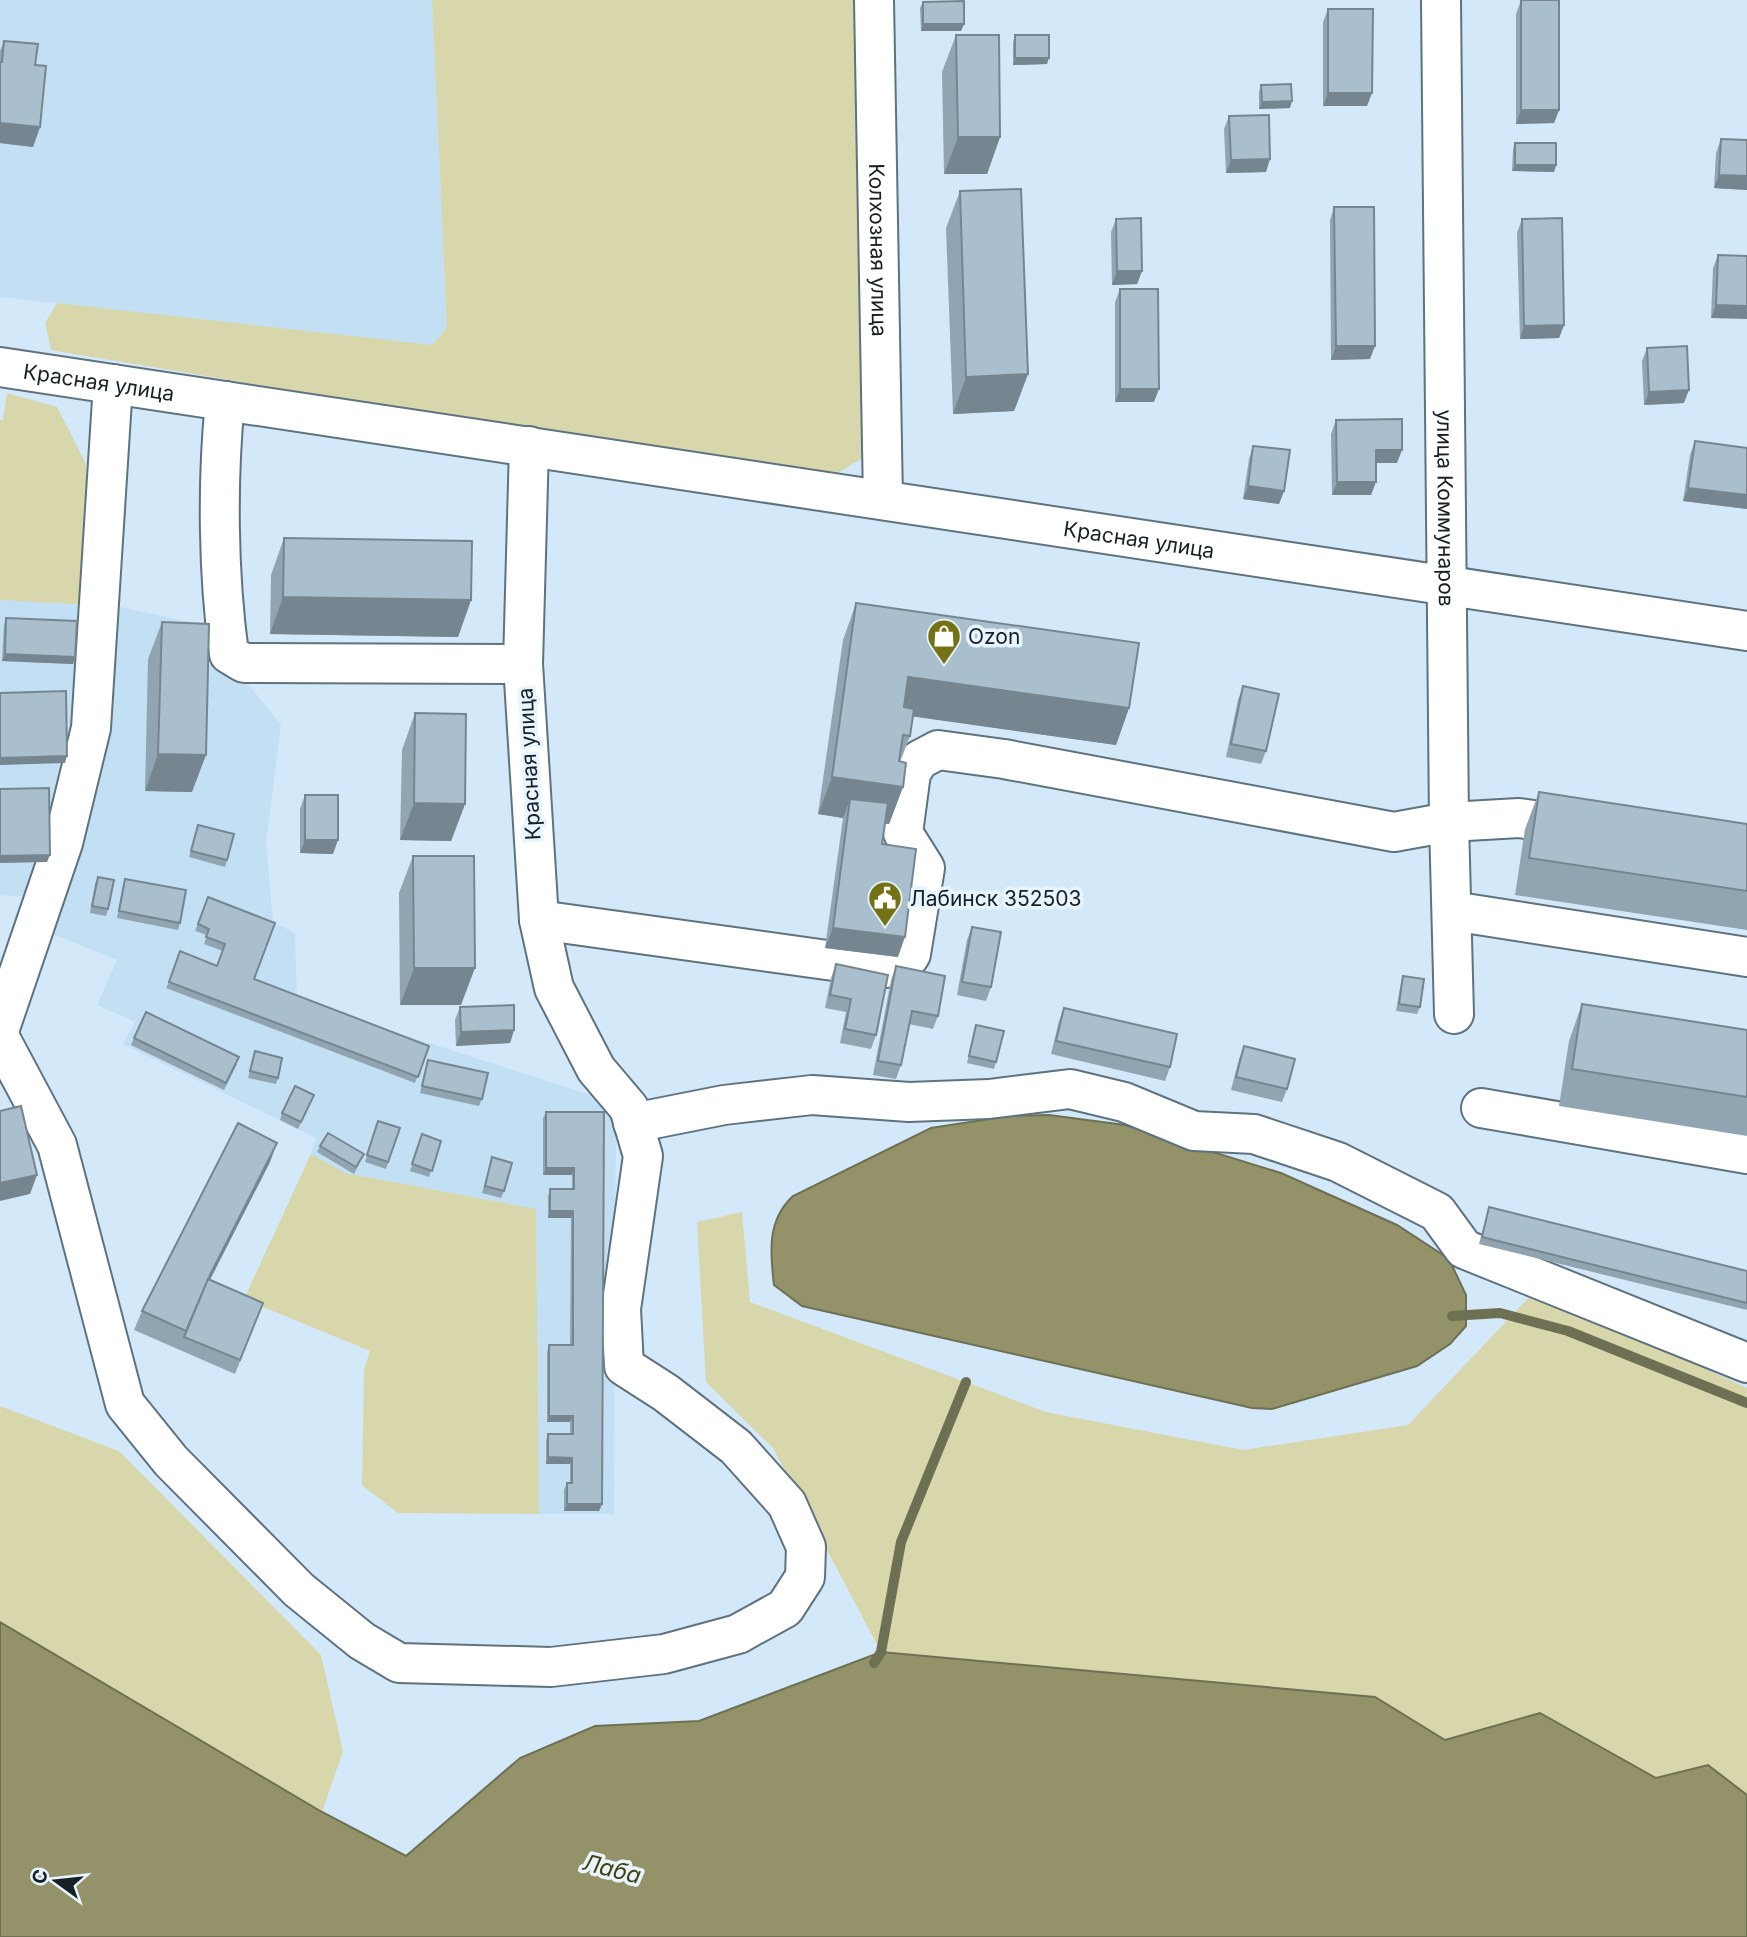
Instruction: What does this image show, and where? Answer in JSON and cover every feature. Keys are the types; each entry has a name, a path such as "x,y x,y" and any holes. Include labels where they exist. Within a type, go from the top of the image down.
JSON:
{"street":[{"name":"Колхозная улица","path":"874,0 883,500"},
{"name":"улица Коммунаров","path":"1441,0 1449,821 1454,1014"},
{"name":"Красная улица","path":"0,367 1747,631"},
{"path":"0,1028 63,843 91,729 113,384"},
{"path":"225,401 221,461 224,618 229,654 244,663 523,664"},
{"name":"Красная улица","path":"0,1038 57,1145 125,1404 171,1461 299,1590 362,1641 399,1663 551,1667 664,1654 738,1634 785,1608 805,1577 806,1547 787,1504 736,1447 666,1392 624,1366 621,1310 643,1156 629,1108 596,1069 554,988 539,920 523,664 529,446"},
{"path":"539,920 884,968 903,966 911,954 925,868 903,833 911,773 919,760 938,750 1004,759 1394,832 1449,821 1519,818 1613,831"},
{"path":"1452,911 1747,957"},
{"path":"634,1123 724,1105 812,1095 909,1102 989,1099 1070,1089 1124,1102 1194,1131 1255,1134 1338,1162 1437,1212 1464,1249 1747,1363"},
{"path":"1481,1108 1747,1154"}],"shaded area":[{"path":"0,0 432,0 447,328 432,345 0,297"},
{"path":"0,600 90,605 81,727 33,897 0,895"},
{"path":"120,607 200,624 281,725 266,843 273,922 295,933 297,1001 616,1103 614,1514 539,1514 536,1209 345,1173 311,1154 316,1138 123,1044 135,1022 97,1005 117,960 50,933 100,728"}],"green space":[{"path":"432,0 867,0 865,457 837,473 787,474 51,350 45,323 57,303 432,345 447,328"},
{"path":"7,393 57,407 86,464 91,550 90,605 0,600 0,420 3,420"},
{"path":"311,1154 345,1173 536,1209 539,1514 398,1513 362,1485 364,1369 370,1351 244,1299"},
{"path":"742,1212 750,1302 1046,1412 1243,1450 1408,1425 1536,1290 1747,1388 1747,1795 1708,1765 1656,1778 1540,1713 1445,1740 1375,1697 881,1652 773,1448 706,1382 697,1222"},
{"path":"0,1406 119,1451 321,1655 343,1751 322,1812 0,1622"}],"water":[{"path":"1049,1115 1125,1125 1281,1173 1397,1225 1449,1259 1466,1295 1466,1326 1450,1344 1417,1366 1272,1409 1252,1408 802,1306 774,1285 772,1237 778,1215 793,1196 931,1128 1009,1116"},
{"name":"Лаба","path":"0,1622 322,1812 406,1856 520,1758 595,1726 699,1721 881,1652 1375,1697 1445,1740 1540,1713 1656,1778 1708,1765 1747,1795 1747,1937 0,1937"}],"building":[{"path":"1521,0 1559,0 1559,110 1521,110"},
{"path":"964,1 964,24 923,24 923,2"},
{"path":"1328,9 1373,9 1372,93 1328,93"},
{"path":"956,35 999,35 1000,137 958,137"},
{"path":"1015,35 1049,35 1049,58 1015,58"},
{"path":"4,41 38,44 35,65 46,66 40,127 0,123 0,62"},
{"path":"1291,84 1292,101 1262,102 1261,85"},
{"path":"1269,115 1270,159 1231,160 1229,116"},
{"path":"1721,139 1747,140 1747,176 1719,175"},
{"path":"1515,143 1556,143 1556,165 1515,165"},
{"path":"1021,189 1028,374 966,377 960,191"},
{"path":"1334,207 1374,207 1375,346 1336,346"},
{"path":"1141,218 1142,271 1117,271 1116,219"},
{"path":"1562,218 1564,325 1524,326 1522,219"},
{"path":"1718,255 1747,256 1747,306 1716,305"},
{"path":"1120,289 1158,289 1159,389 1120,389"},
{"path":"1687,346 1689,390 1649,392 1647,348"},
{"path":"1402,419 1402,450 1376,450 1376,482 1337,482 1336,420"},
{"path":"1695,441 1747,448 1747,495 1688,488"},
{"path":"1253,446 1290,450 1284,491 1248,486"},
{"path":"284,538 472,541 471,600 283,597"},
{"path":"856,603 1139,643 1129,708 908,677 904,707 914,709 910,736 903,735 899,761 906,763 903,787 832,777"},
{"path":"6,618 77,621 75,657 5,654"},
{"path":"162,622 209,624 206,755 158,754"},
{"path":"1243,686 1279,694 1266,751 1231,744"},
{"path":"66,691 67,756 0,758 0,693"},
{"path":"415,713 466,714 465,804 414,803"},
{"path":"49,788 50,855 0,856 0,789"},
{"path":"1539,792 1747,824 1747,891 1529,858"},
{"path":"305,795 338,795 338,840 305,840"},
{"path":"850,799 888,803 882,844 916,849 905,937 833,928"},
{"path":"198,825 234,834 227,860 191,851"},
{"path":"413,856 474,856 475,968 414,968"},
{"path":"98,877 114,880 108,909 92,906"},
{"path":"125,879 186,890 180,923 119,911"},
{"path":"208,897 275,923 254,979 429,1046 418,1077 169,982 180,951 217,966 225,944 206,937 209,929 198,924"},
{"path":"972,927 1001,932 991,987 962,982"},
{"path":"836,964 888,975 876,1035 845,1029 851,999 830,995"},
{"path":"896,966 945,976 938,1016 912,1011 901,1065 878,1061"},
{"path":"1403,976 1424,979 1420,1007 1399,1004"},
{"path":"1582,1004 1747,1030 1747,1097 1572,1069"},
{"path":"514,1005 514,1030 461,1032 460,1007"},
{"path":"1064,1008 1177,1034 1170,1067 1056,1041"},
{"path":"146,1012 239,1057 226,1083 134,1038"},
{"path":"976,1025 1004,1031 996,1062 969,1056"},
{"path":"1244,1046 1295,1059 1287,1089 1236,1077"},
{"path":"255,1051 282,1058 278,1078 250,1071"},
{"path":"428,1060 488,1073 482,1099 422,1086"},
{"path":"295,1086 314,1095 301,1122 282,1113"},
{"path":"21,1106 37,1175 0,1183 0,1111"},
{"path":"546,1112 604,1112 602,1504 567,1504 567,1483 572,1483 572,1458 548,1457 548,1434 573,1434 573,1416 549,1416 549,1345 573,1345 573,1211 550,1211 550,1189 574,1189 574,1168 546,1168"},
{"path":"378,1121 400,1128 388,1162 367,1155"},
{"path":"238,1123 277,1143 211,1273 186,1331 142,1311"},
{"path":"328,1133 364,1154 356,1167 320,1146"},
{"path":"422,1134 441,1141 432,1171 412,1164"},
{"path":"492,1157 512,1163 504,1191 485,1186"},
{"path":"1489,1207 1747,1271 1747,1303 1482,1237"},
{"path":"208,1279 263,1303 240,1360 184,1337"}],"waterway":[{"path":"1452,1316 1500,1313 1568,1331 1747,1403"},
{"path":"874,1663 881,1652 901,1542 966,1382"}],"place":[{"name":"Ozon","path":"944,666"},
{"name":"Лабинск 352503","path":"885,928"}]}
